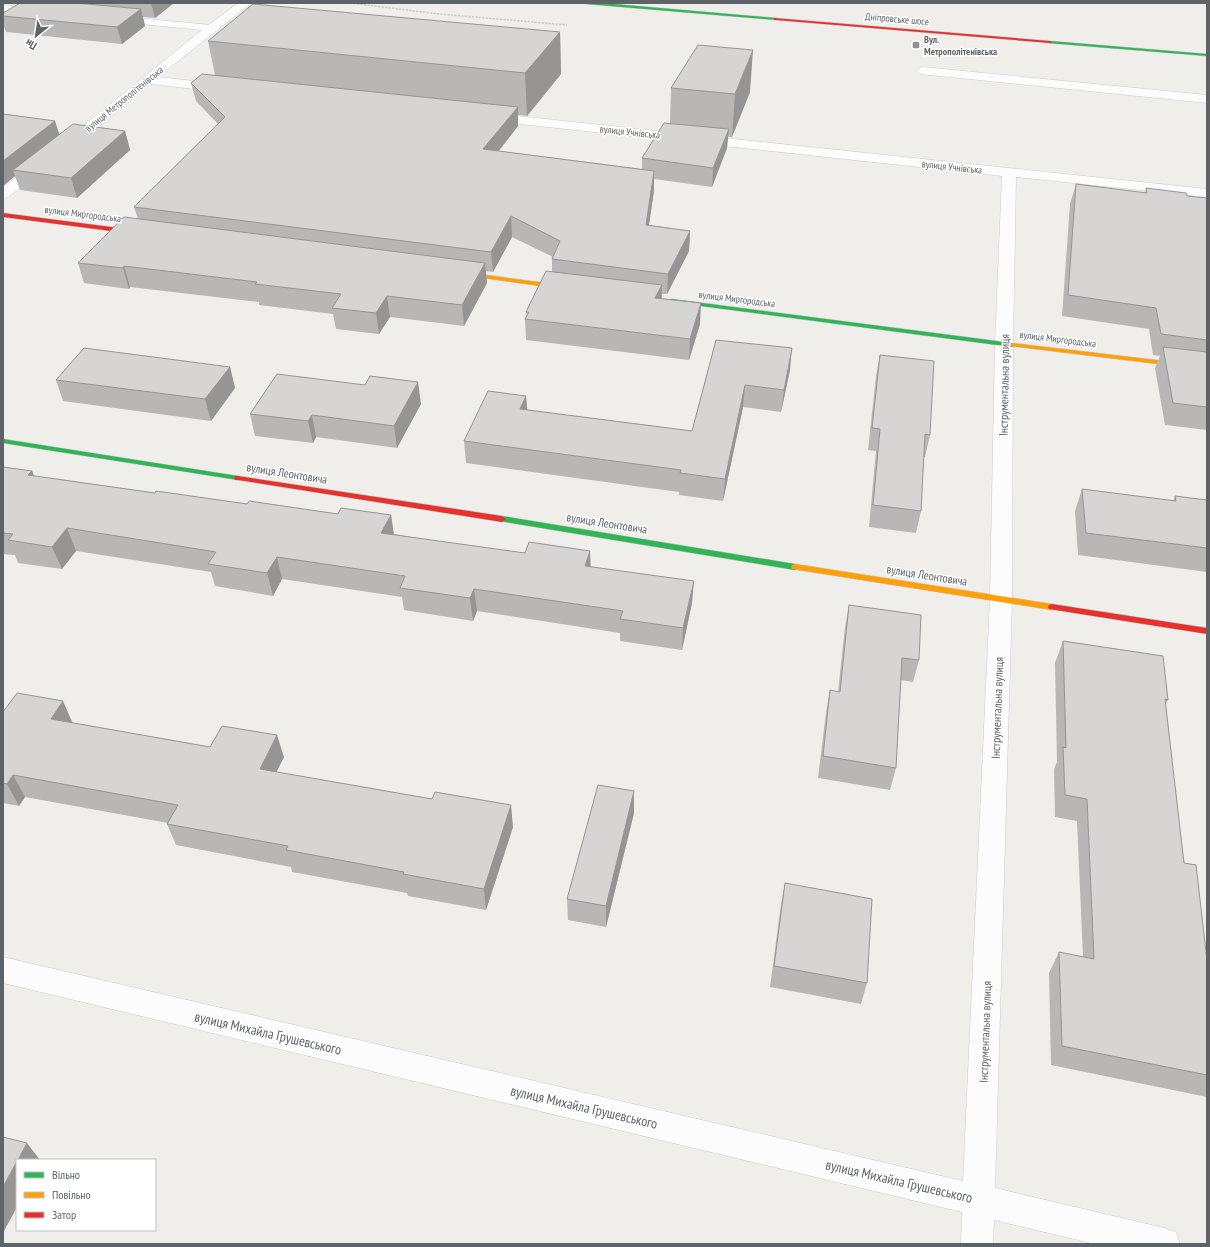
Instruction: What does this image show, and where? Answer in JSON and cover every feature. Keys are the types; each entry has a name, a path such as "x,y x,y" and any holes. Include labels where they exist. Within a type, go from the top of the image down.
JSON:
{"street":[{"name":"вулиця Метрополітенівська","path":"3,194 149,80 211,28 245,3"},
{"name":"Дніпровське шосе","path":"586,3 1207,55"},
{"path":"3,8 54,13"},
{"path":"100,17 211,28"},
{"path":"923,71 1207,99"},
{"path":"149,80 237,90"},
{"name":"вулиця Учнівська","path":"475,116 1207,193"},
{"name":"Інструментальна вулиця","path":"977,1244 1001,599 1008,173"},
{"name":"вулиця Миргородська","path":"3,215 153,234"},
{"path":"444,272 578,289"},
{"name":"вулиця Миргородська","path":"665,300 1004,344 1207,368"},
{"name":"вулиця Леонтовича","path":"3,441 609,535 823,572 1207,631"},
{"name":"вулиця Михайла Грушевського","path":"3,970 1164,1244"}],"building":[{"path":"20,3 76,3 141,9 117,27 3,16 3,13"},
{"path":"253,4 560,32 525,73 208,41"},
{"path":"698,45 753,50 735,94 671,88"},
{"path":"202,74 518,107 483,149 654,171 646,225 690,231 668,274 552,259 560,241 511,216 491,252 134,207 225,117 191,83"},
{"path":"3,114 55,121 3,161"},
{"path":"664,123 729,129 713,168 642,158"},
{"path":"73,124 125,131 71,178 13,170"},
{"path":"1076,184 1147,193 1146,188 1186,193 1187,196 1207,198 1207,340 1161,334 1156,308 1068,295"},
{"path":"124,217 485,263 462,305 387,296 376,313 332,308 341,294 124,266 123,268 78,263"},
{"path":"546,271 662,285 655,298 701,303 690,339 525,319 529,312 526,312"},
{"path":"716,340 792,348 784,390 745,385 725,479 680,473 681,470 464,441 488,391 526,396 520,409 692,431"},
{"path":"1163,347 1207,352 1207,407 1173,403"},
{"path":"84,348 230,367 205,399 56,380"},
{"path":"880,355 934,361 930,435 925,434 921,511 873,505 880,429 872,428"},
{"path":"277,374 365,385 370,376 418,382 394,426 312,415 308,421 250,414"},
{"path":"3,467 32,471 28,475 155,493 156,491 247,504 249,501 338,514 341,508 391,515 381,533 525,553 529,542 590,551 585,566 694,581 683,628 620,619 623,611 474,589 470,598 400,588 405,576 277,557 267,573 208,564 216,552 67,528 52,547 8,540 13,534 3,533"},
{"path":"1082,489 1176,501 1175,496 1207,500 1207,548 1086,533"},
{"path":"849,605 921,615 919,660 902,658 896,768 823,756 830,690 840,692"},
{"path":"1063,641 1163,656 1168,700 1165,699 1184,863 1196,865 1207,960 1207,1075 1062,1046 1059,952 1094,959 1087,799 1065,795 1063,747 1066,748"},
{"path":"17,693 63,701 51,719 210,747 222,726 277,735 260,769 432,799 435,792 511,805 484,889 403,874 404,872 286,850 288,846 167,824 178,805 13,775 7,784 3,783 3,712"},
{"path":"598,785 634,791 606,906 567,899"},
{"path":"785,883 872,899 867,983 774,966"},
{"path":"3,1137 27,1143 19,1159 16,1159 16,1163 3,1187"}],"traffic: fast":[{"path":"586,3 776,19"},
{"path":"1050,42 1207,55"},
{"path":"672,301 1012,345"},
{"path":"3,441 238,478"},
{"path":"502,519 795,567"}],"traffic: slow":[{"path":"456,273 569,288"},
{"path":"1012,345 1207,368"},
{"path":"795,567 1052,607"}],"traffic: jam":[{"path":"776,19 1050,42"},
{"path":"3,215 142,233"},
{"path":"238,478 502,519"},
{"path":"1052,607 1207,631"}],"place":[{"name":"Вул. Метрополітенівська","path":"916,45"}]}
